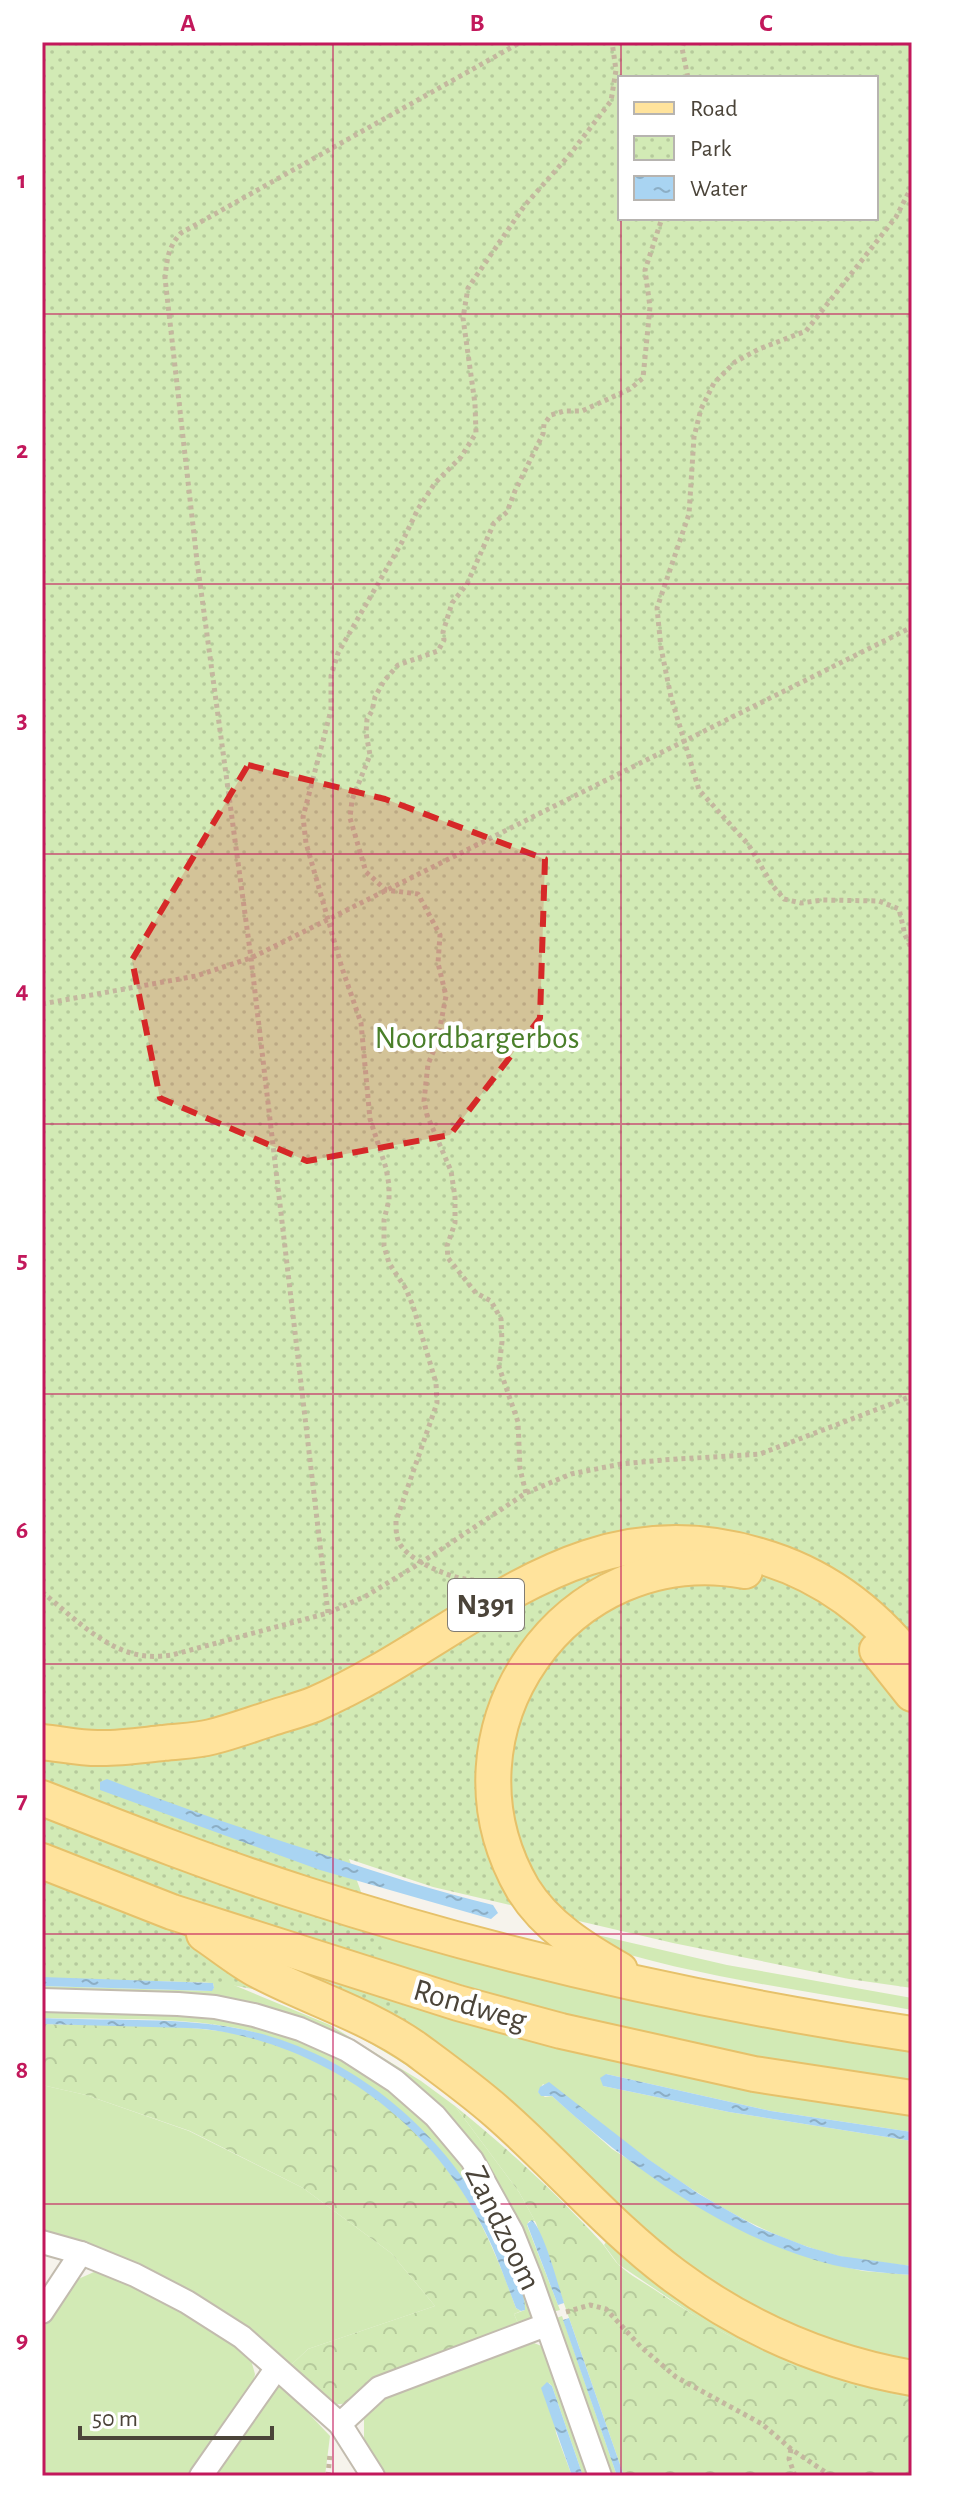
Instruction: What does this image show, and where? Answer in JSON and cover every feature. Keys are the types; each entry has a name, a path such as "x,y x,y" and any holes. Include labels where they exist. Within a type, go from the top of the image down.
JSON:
{"main road":[{"name":"N391","path":"42,1742 101,1749 208,1738 296,1710 352,1687 533,1579 594,1554 656,1543 713,1544 802,1571 847,1597 899,1645 912,1662"},
{"name":"N391","path":"648,1987 581,1948 548,1921 523,1889 501,1838 493,1782 495,1750 502,1717 522,1674 558,1626 598,1596 659,1573 716,1567 743,1571 810,1595 845,1619 882,1655 912,1694"},
{"name":"Rondweg","path":"42,1798 162,1845 304,1894 516,1955 648,1987 912,2034"},
{"name":"Rondweg","path":"42,1861 172,1912 370,1976 561,2031 754,2074 912,2098"},
{"path":"172,1912 257,1970 334,2004 413,2047 496,2112 643,2251 707,2299 766,2332 813,2352 912,2378"}],"street":[{"name":"Zandzoom","path":"42,2000 215,2007 300,2029 347,2050 395,2081 435,2116 472,2160 512,2232 600,2476"},
{"path":"42,2242 81,2253 135,2275 187,2302 242,2337 340,2424 373,2476"},
{"path":"42,2312 81,2253"},
{"path":"340,2424 379,2388 545,2322"},
{"path":"201,2476 276,2369"}],"path":[{"path":"328,1613 251,958 201,591 165,278 171,244 181,233 521,42"},
{"path":"422,1562 400,1545 396,1521 437,1403 436,1383 413,1306 389,1263 384,1246 389,1185 370,1119 358,1012 344,976 306,843 303,817 331,710 334,663 346,636 418,509 435,483 461,457 476,433 463,318 468,288 525,205 611,101 616,70 612,42"},
{"path":"684,42 682,48 688,76"},
{"path":"912,186 896,217 806,331 735,362 714,383 701,409 694,437 689,514 657,608 671,697 699,790 748,844 784,899 801,903 823,900 879,901 899,909 912,950"},
{"path":"526,1493 520,1469 518,1422 499,1367 501,1319 491,1301 476,1293 448,1258 447,1246 455,1223 455,1197 451,1171 424,1101 428,1064 437,1043 446,996 438,963 440,935 418,894 386,890 366,872 350,818 352,800 370,755 367,719 375,697 398,665 438,651 444,640 443,632 452,603 467,584 494,523 507,512 543,434 544,424 551,415 582,411 630,389 643,378 650,307 645,270 661,220"},
{"path":"42,1004 196,976 251,958 912,627"},
{"path":"42,1592 101,1638 125,1650 146,1657 172,1655 328,1613 366,1596 526,1493 571,1474 621,1464 760,1454 912,1396"},
{"path":"545,2322 590,2305 606,2309 641,2347 676,2377 762,2424 791,2449 831,2476"},
{"path":"791,2449 789,2459 795,2476"}],"highlighted area":[{"path":"248,765 385,799 545,859 540,1018 450,1135 307,1161 160,1098 132,960"}],"green space":[{"name":"Noordbargerbos","path":"42,42 912,42 912,1988 849,1979 673,1943 433,1887 349,1859 416,2042 314,2001 221,1983 42,1978"},
{"path":"42,1818 718,2017 912,2052 912,2085 709,2049 483,1996 349,1957"},
{"path":"42,1893 291,1992 386,2042 459,2092 511,2137 611,2234 698,2304 801,2356 874,2379 912,2387 912,2398 869,2391 782,2363 704,2322 618,2264 604,2245 606,2242 515,2151 476,2116 422,2076 316,2015 166,1951 164,1956 330,2025 421,2081 455,2106 519,2192 535,2221 529,2221 527,2225 560,2310 549,2313 513,2216 462,2138 430,2104 356,2049 315,2029 271,2013 180,1998 42,1995 42,1986 211,1991 214,1988 213,1983 147,1979 42,1938 42,1934 71,1946 74,1944 74,1941 42,1927"},
{"path":"593,1934 727,1965 912,1998 912,2010 667,1965 588,1942"},
{"path":"357,1991 471,2023 912,2113 912,2132 771,2111 606,2074 603,2086 729,2112 912,2141 912,2266 839,2256 758,2226 684,2184 543,2084 538,2092 545,2097 552,2096 612,2149 731,2225 832,2264 863,2271 912,2275 912,2370 733,2307"},
{"path":"42,2007 206,2014 279,2029 358,2065 428,2121 482,2189 536,2313 527,2325 520,2328 514,2314 525,2310 512,2269 489,2222 464,2182 402,2112 365,2084 325,2060 282,2041 236,2028 164,2020 42,2018"},
{"path":"42,2024 219,2031 255,2038 290,2050 356,2084 413,2130 459,2186 491,2246 516,2308 521,2311 514,2314 520,2328 353,2403 329,2405 290,2366 308,2349 435,2306 391,2253 303,2188 190,2131 86,2095 42,2085"},
{"path":"42,2085 86,2095 189,2131 303,2188 391,2253 435,2306 308,2349 290,2366 42,2232"},
{"path":"455,2106 549,2189 621,2267 691,2313 750,2346 811,2372 843,2383 912,2398 912,2476 624,2476 536,2223 519,2192"},
{"path":"94,2272 151,2293 216,2331 251,2360 255,2374 253,2385 190,2476 42,2476 42,2330 76,2280"},
{"path":"562,2316 617,2476 607,2476 551,2320"},
{"path":"534,2343 549,2349 594,2476 583,2476 549,2383 556,2433 572,2476 384,2476 364,2448 364,2418 382,2396"},
{"path":"279,2382 330,2436 325,2476 213,2476"}],"water":[{"path":"107,1779 268,1837 493,1905 498,1913 491,1919 320,1870 100,1790 100,1782"},
{"path":"42,1977 213,1983 214,1988 212,1991 42,1986"},
{"path":"42,2018 160,2021 230,2027 269,2036 343,2068 377,2090 408,2116 462,2176 509,2259 524,2298 525,2310 516,2308 481,2224 460,2188 435,2155 375,2098 340,2076 265,2042 224,2032 188,2028 42,2024"},
{"path":"606,2074 771,2111 912,2132 912,2141 729,2112 603,2086 600,2078"},
{"path":"549,2082 648,2159 699,2194 757,2227 840,2256 912,2266 912,2275 833,2265 756,2238 719,2219 683,2198 614,2149 552,2096 541,2096 538,2092 540,2087"},
{"path":"532,2220 546,2246 564,2303 558,2305 527,2224"},
{"path":"569,2318 624,2476 617,2476 563,2320"},
{"path":"547,2382 552,2386 583,2476 572,2476 541,2388"}]}
